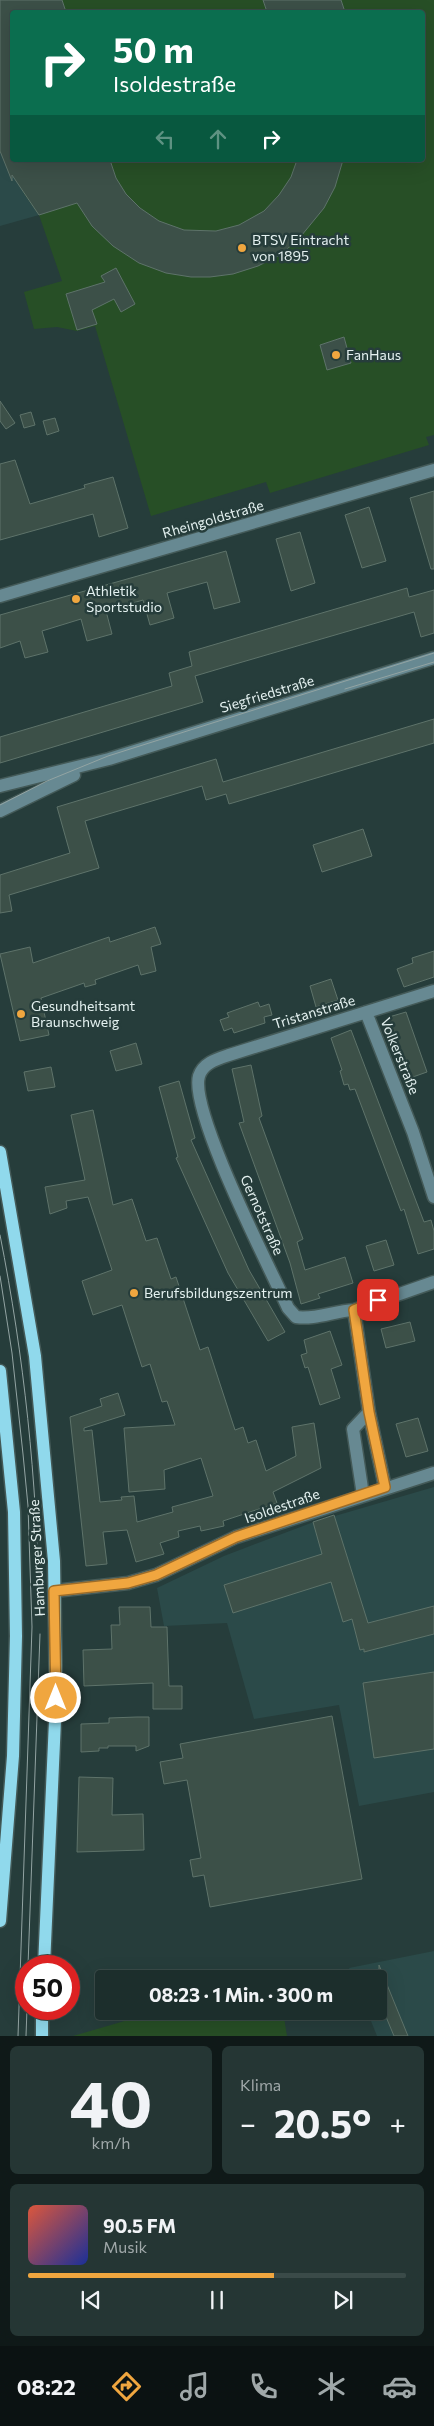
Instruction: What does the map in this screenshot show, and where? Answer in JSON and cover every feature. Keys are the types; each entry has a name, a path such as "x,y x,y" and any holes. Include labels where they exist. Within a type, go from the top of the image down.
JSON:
{"main road":[{"name":"Hamburger Straße","path":"0,1152 34,1346 51,1517 56,1698 44,1955"},
{"name":"Hamburger Straße","path":"0,1371 14,1512 16,1636 13,1756 0,1921"},
{"path":"42,2020 42,2036"}],"street":[{"name":"Rheingoldstraße","path":"0,596 434,470"},
{"name":"Siegfriedstraße","path":"0,786 109,759 434,658"},
{"name":"Siegfriedstraße","path":"0,811 109,759"},
{"path":"18,782 25,792 24,798"},
{"name":"Tristanstraße","path":"205,1066 229,1055 434,991"},
{"name":"Volkerstraße","path":"366,1012 413,1132 434,1197"},
{"name":"Gernotstraße","path":"205,1066 200,1076 198,1087 201,1107 288,1308 296,1317 307,1319 336,1311 354,1310 434,1282"},
{"path":"354,1310 369,1412 385,1487"},
{"path":"363,1494 353,1429 369,1412"},
{"name":"Isoldestraße","path":"54,1591 128,1583 156,1575 236,1537 363,1494 434,1473"}],"shaded area":[{"path":"0,151 25,195 39,215 0,226"},
{"path":"434,1487 434,1792 359,1806 339,1705 254,1719 227,1623 164,1626 157,1588 224,1556 311,1523"},
{"path":"434,1951 434,2036 377,2036 371,2020 387,2020 387,1970 350,1970 349,1968"}],"green space":[{"name":"BTSV Eintracht von 1895","path":"0,0 434,0 434,435 426,437 429,445 270,493 266,482 151,516 95,326 77,331 57,327 34,329 24,292 62,281 39,215 25,195 0,151"},
{"path":"128,2020 284,2020 287,2036 73,2036"}],"building":[{"path":"0,0 62,0 65,10 10,10 10,162 111,162 116,178 126,194 140,208 159,221 184,230 216,231 239,225 264,211 279,195 291,177 296,162 342,162 335,187 324,208 297,241 278,256 258,266 233,274 191,277 166,273 139,263 113,246 92,226 77,203 39,215 12,175 12,181 0,151"},
{"path":"263,0 341,0 344,10 266,10"},
{"path":"116,268 135,304 121,312 114,299 92,310 97,324 77,330 66,294 105,282 101,276"},
{"name":"FanHaus","path":"344,337 351,363 327,370 320,345"},
{"path":"0,401 15,423 6,429 0,421"},
{"path":"31,412 35,425 24,428 20,415"},
{"path":"55,418 59,431 47,435 43,421"},
{"path":"15,460 30,504 85,488 84,485 113,477 128,528 99,537 93,514 0,540 0,464"},
{"path":"434,491 434,569 431,569 410,498"},
{"path":"369,507 386,561 362,568 345,515"},
{"path":"300,532 315,583 291,591 276,539"},
{"path":"226,551 240,602 214,609 207,582 167,593 174,618 150,625 143,600 106,611 112,634 87,641 81,619 42,631 48,652 25,658 20,641 0,648 0,615"},
{"path":"407,588 409,597 434,590 434,633 421,637 414,612 195,676 203,702 0,763 0,737 172,686 169,673 192,666 189,652"},
{"path":"434,719 434,743 229,804 226,794 206,800 202,786 85,821 99,868 9,895 12,911 0,913 0,875 70,853 57,807 216,759 223,782"},
{"path":"363,829 372,856 322,872 313,845"},
{"path":"155,927 161,944 151,947 156,971 141,975 138,965 95,980 96,984 85,987 84,983 41,998 49,1035 20,1041 0,954 30,947 33,963 109,937 110,942"},
{"path":"434,951 434,977 404,987 397,969 413,963 412,958"},
{"path":"331,979 338,1000 316,1007 310,986"},
{"path":"258,1002 260,1007 269,1004 272,1015 264,1017 265,1023 234,1033 232,1028 224,1031 220,1020 229,1017 227,1013"},
{"path":"406,1012 427,1072 410,1078 389,1017"},
{"path":"351,1030 424,1222 431,1220 434,1231 434,1249 418,1254 404,1209 401,1211 355,1089 350,1090 348,1084 344,1085 340,1071 342,1070 331,1038"},
{"path":"136,1043 142,1064 116,1071 110,1051"},
{"path":"251,1065 262,1116 259,1118 303,1239 297,1242 305,1270 345,1257 353,1283 318,1294 320,1298 301,1304 290,1263 239,1123 244,1122 232,1069"},
{"path":"51,1067 55,1087 28,1091 24,1072"},
{"path":"179,1081 195,1138 191,1140 249,1270 285,1332 268,1341 228,1273 176,1158 178,1157 159,1087"},
{"path":"93,1110 113,1205 132,1199 146,1241 157,1238 171,1279 176,1277 200,1350 208,1347 235,1430 243,1427 248,1443 256,1440 266,1471 296,1456 292,1427 314,1423 321,1468 273,1492 277,1503 223,1521 224,1526 201,1531 200,1526 178,1531 179,1537 160,1543 164,1554 136,1562 127,1530 103,1532 107,1564 86,1566 70,1417 102,1406 100,1399 118,1393 125,1415 84,1428 84,1431 92,1430 100,1502 122,1500 121,1497 134,1496 137,1522 173,1512 172,1507 213,1496 201,1458 164,1470 165,1489 129,1492 124,1428 175,1425 167,1401 162,1402 150,1364 142,1367 122,1305 93,1315 82,1281 112,1270 88,1197 66,1201 67,1208 50,1214 45,1187 85,1180 71,1115"},
{"path":"386,1240 394,1265 374,1271 366,1246"},
{"path":"410,1322 415,1341 386,1348 381,1329"},
{"path":"330,1331 342,1365 331,1369 340,1398 320,1405 308,1367 305,1368 301,1355 307,1353 304,1340"},
{"path":"418,1418 428,1451 406,1457 396,1424"},
{"path":"334,1515 368,1623 434,1606 434,1634 364,1652 364,1649 360,1650 352,1619 343,1622 331,1582 233,1613 224,1585 322,1554 313,1522"},
{"path":"119,1607 150,1607 151,1627 167,1627 169,1686 182,1686 182,1709 153,1709 153,1683 84,1686 83,1650 112,1649 111,1625 120,1625"},
{"path":"434,1672 434,1749 374,1758 363,1683"},
{"path":"332,1716 362,1879 210,1907 204,1875 193,1877 190,1860 201,1858 187,1780 164,1784 160,1762 183,1758 180,1744"},
{"path":"149,1717 149,1746 136,1751 136,1746 108,1746 108,1748 99,1748 99,1751 81,1752 81,1724 109,1723 109,1718"},
{"path":"79,1777 113,1778 112,1815 143,1814 144,1850 77,1852"},
{"path":"387,1985 408,2036 394,2036 387,2019"}],"tram line":[{"path":"0,805 47,781 108,756 434,653"},
{"path":"345,689 434,662"},
{"path":"0,1235 16,1326 28,1418 38,1558 39,1604"},
{"path":"0,1276 12,1353 28,1506 32,1627 18,2036"},
{"path":"28,1955 40,1634"},
{"path":"26,2036 27,2020"}],"place":[{"name":"BTSV Eintracht von 1895","path":"242,248"},
{"name":"FanHaus","path":"336,355"},
{"name":"Athletik Sportstudio","path":"76,599"},
{"name":"Gesundheitsamt Braunschweig","path":"21,1014"},
{"name":"Berufsbildungszentrum","path":"134,1293"}],"route":[{"path":"56,1698 54,1591 128,1583 156,1575 236,1537 385,1487 369,1412 354,1310 378,1300"}]}
